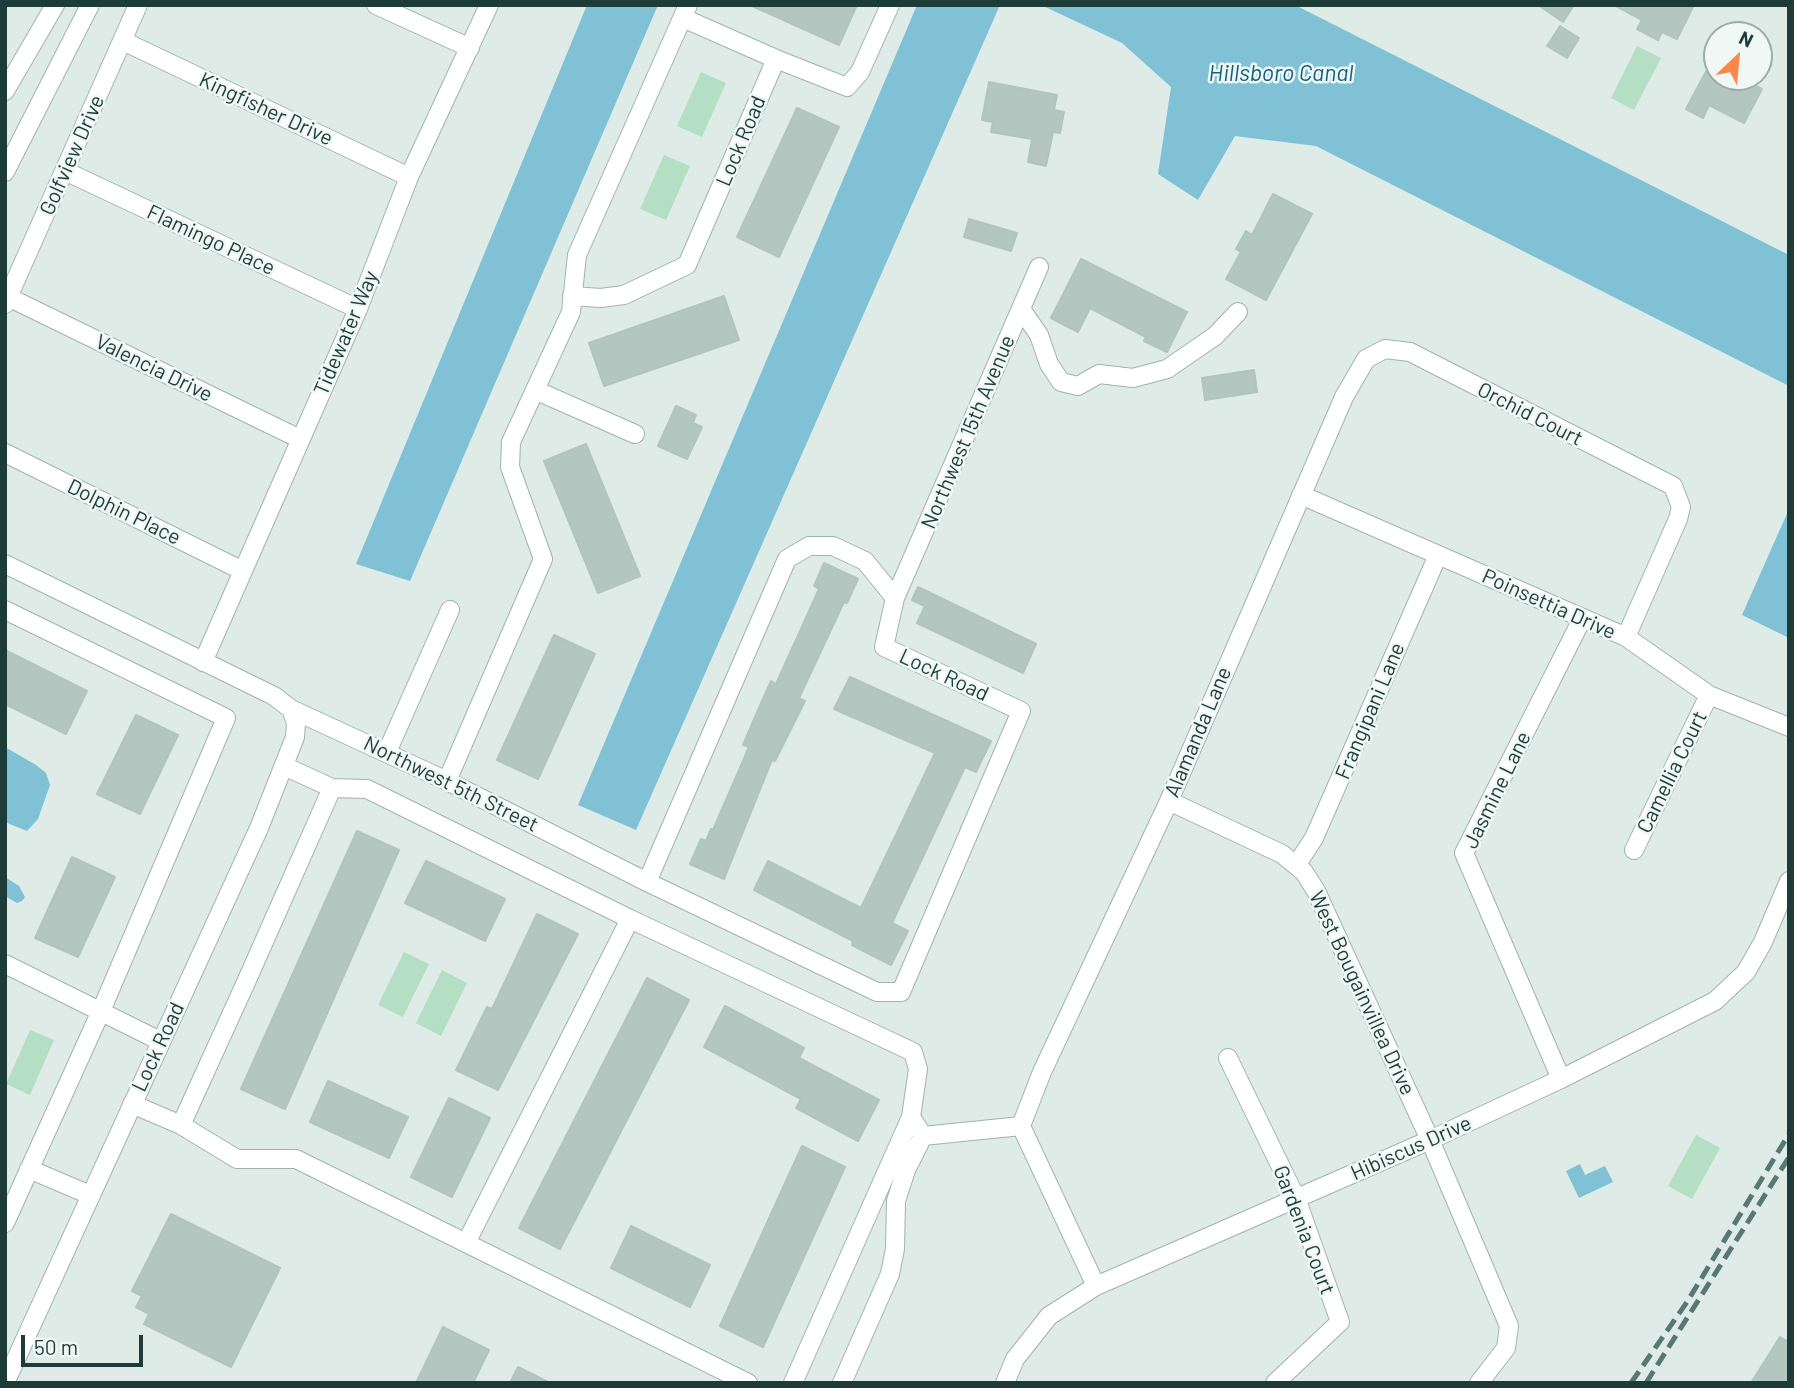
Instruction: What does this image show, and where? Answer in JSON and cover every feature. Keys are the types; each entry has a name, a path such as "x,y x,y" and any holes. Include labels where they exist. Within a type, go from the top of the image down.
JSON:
{"street":[{"path":"5,91 55,5"},
{"path":"5,172 90,5"},
{"name":"Golfview Drive","path":"7,301 138,5"},
{"path":"376,5 470,48"},
{"name":"Tidewater Way","path":"203,662 358,309 409,177 489,5"},
{"path":"447,781 542,559 510,467 511,442 570,312 577,255 685,11 776,59 847,88 860,72 890,5"},
{"name":"Kingfisher Drive","path":"123,41 409,177"},
{"name":"Lock Road","path":"572,296 601,299 624,295 687,265 776,59"},
{"name":"Flamingo Place","path":"65,171 358,309"},
{"name":"Northwest 15th Avenue","path":"895,597 1039,267"},
{"name":"Valencia Drive","path":"7,301 300,439"},
{"path":"1021,309 1039,335 1060,383 1079,386 1099,373 1133,378 1167,369 1214,336 1238,312"},
{"name":"Orchid Court","path":"1385,349 1410,352 1673,486 1679,495 1681,507 1678,519 1626,637"},
{"name":"Alamanda Lane","path":"1021,1126 1042,1072 1168,801 1357,369 1376,352 1385,349"},
{"path":"535,390 635,435"},
{"name":"Dolphin Place","path":"5,453 243,571"},
{"name":"Poinsettia Drive","path":"1301,495 1626,637 1709,695 1789,727"},
{"path":"647,882 787,559 810,546 833,546 865,561 895,597"},
{"name":"Frangipani Lane","path":"1297,864 1314,838 1437,555"},
{"name":"Northwest 5th Street","path":"5,564 274,696 291,709 387,752 647,882 877,992 901,992"},
{"name":"Lock Road","path":"895,597 884,647 1021,711 901,992"},
{"path":"5,610 226,718 101,1011 5,1223"},
{"path":"387,752 450,610"},
{"name":"Jasmine Lane","path":"1561,1079 1464,853 1582,619"},
{"name":"Camellia Court","path":"1634,850 1709,695"},
{"name":"Lock Road","path":"5,1383 259,828 296,729 291,709"},
{"path":"284,766 332,788 368,789 630,919 913,1052 918,1069 911,1116 793,1383"},
{"path":"181,1125 332,788"},
{"name":"West Bougainvillea Drive","path":"1168,801 1282,854 1297,864 1316,891 1430,1140 1510,1326 1506,1348 1479,1383"},
{"name":"Hibiscus Drive","path":"1004,1383 1015,1359 1049,1316 1096,1286 1430,1140 1561,1079 1715,1001 1756,957 1789,881"},
{"path":"466,1243 630,919"},
{"path":"5,964 160,1041"},
{"name":"Gardenia Court","path":"1228,1058 1296,1198 1340,1322 1275,1383"},
{"path":"131,1104 181,1125 237,1159 296,1159 748,1383"},
{"path":"911,1116 923,1136"},
{"path":"923,1136 1021,1126 1096,1286"},
{"path":"842,1383 890,1274 895,1249 896,1202 906,1170 923,1136"},
{"path":"29,1170 90,1195"}],"green space":[{"path":"1637,46 1661,58 1634,110 1611,98"},
{"path":"701,72 726,83 702,137 677,126"},
{"path":"664,155 690,166 666,220 640,209"},
{"path":"404,952 429,964 403,1017 378,1005"},
{"path":"442,970 467,983 441,1036 416,1023"},
{"path":"30,1030 54,1040 30,1095 6,1084"},
{"path":"1696,1135 1720,1148 1692,1199 1668,1186"}],"water":[{"path":"587,5 658,5 410,581 356,564"},
{"path":"917,5 1000,5 636,830 578,805"},
{"name":"Hillsboro Canal","path":"1041,5 1295,5 1789,255 1789,386 1316,146 1235,136 1198,200 1158,174 1171,87 1122,43"},
{"path":"1789,509 1789,638 1742,615"},
{"path":"5,747 46,773 50,785 38,819 27,831 5,822"},
{"path":"5,877 19,886 25,897 22,901 17,903 5,896"},
{"path":"1580,1164 1585,1175 1605,1166 1613,1182 1579,1198 1566,1171"}],"building":[{"path":"750,5 857,5 839,45"},
{"path":"1538,5 1574,5 1563,22"},
{"path":"1614,5 1694,5 1677,39 1662,32 1658,40 1637,29 1642,20"},
{"path":"1560,26 1579,38 1567,58 1547,46"},
{"path":"1703,77 1703,91 1761,91 1744,123 1709,105 1703,118 1686,109"},
{"path":"989,82 1057,95 1054,110 1064,112 1060,133 1053,132 1046,166 1028,162 1032,139 991,132 993,122 982,120"},
{"path":"797,108 839,127 779,257 737,237"},
{"path":"1273,194 1312,214 1266,300 1226,279 1241,252 1236,249 1246,231 1252,235"},
{"path":"969,219 1017,233 1011,251 964,237"},
{"path":"1081,259 1187,312 1167,352 1144,341 1146,337 1090,308 1078,332 1051,318"},
{"path":"724,296 739,340 604,386 589,343"},
{"path":"1254,370 1257,392 1205,400 1202,378"},
{"path":"676,406 696,415 693,423 702,427 687,459 658,446"},
{"path":"586,444 640,576 598,593 544,461"},
{"path":"824,563 858,579 847,603 844,602 799,698 805,701 775,761 772,760 724,879 690,864 701,839 706,841 711,829 713,830 749,747 743,745 758,710 771,681 776,684 819,589 814,586"},
{"path":"918,587 1036,644 1023,673 917,623 925,606 912,600"},
{"path":"554,635 595,654 538,779 497,760"},
{"path":"5,650 87,691 66,734 5,704"},
{"path":"850,677 991,741 976,772 965,767 892,923 908,931 891,965 852,945 853,941 754,890 768,861 861,908 935,753 834,709"},
{"path":"136,715 178,735 140,814 97,794"},
{"path":"357,831 399,850 285,1109 241,1089"},
{"path":"72,857 115,877 78,957 35,938"},
{"path":"426,861 505,899 485,941 405,903"},
{"path":"537,914 578,934 498,1090 456,1070 487,1007 492,1009"},
{"path":"647,978 689,1000 560,1249 519,1228"},
{"path":"725,1006 804,1048 799,1058 879,1100 858,1141 796,1108 801,1099 704,1047"},
{"path":"328,1081 408,1117 389,1158 310,1122"},
{"path":"449,1098 490,1118 452,1197 411,1177"},
{"path":"802,1146 845,1167 763,1347 720,1326"},
{"path":"171,1214 280,1268 231,1367 144,1324 149,1314 136,1307 142,1296 132,1291"},
{"path":"631,1226 710,1265 690,1307 611,1268"},
{"path":"443,1327 489,1350 473,1383 416,1383"},
{"path":"1780,1337 1789,1342 1789,1383 1751,1383"},
{"path":"518,1367 550,1383 510,1383"}],"railway":[{"path":"1631,1383 1687,1302 1789,1134"},
{"path":"1646,1383 1789,1157"}]}
